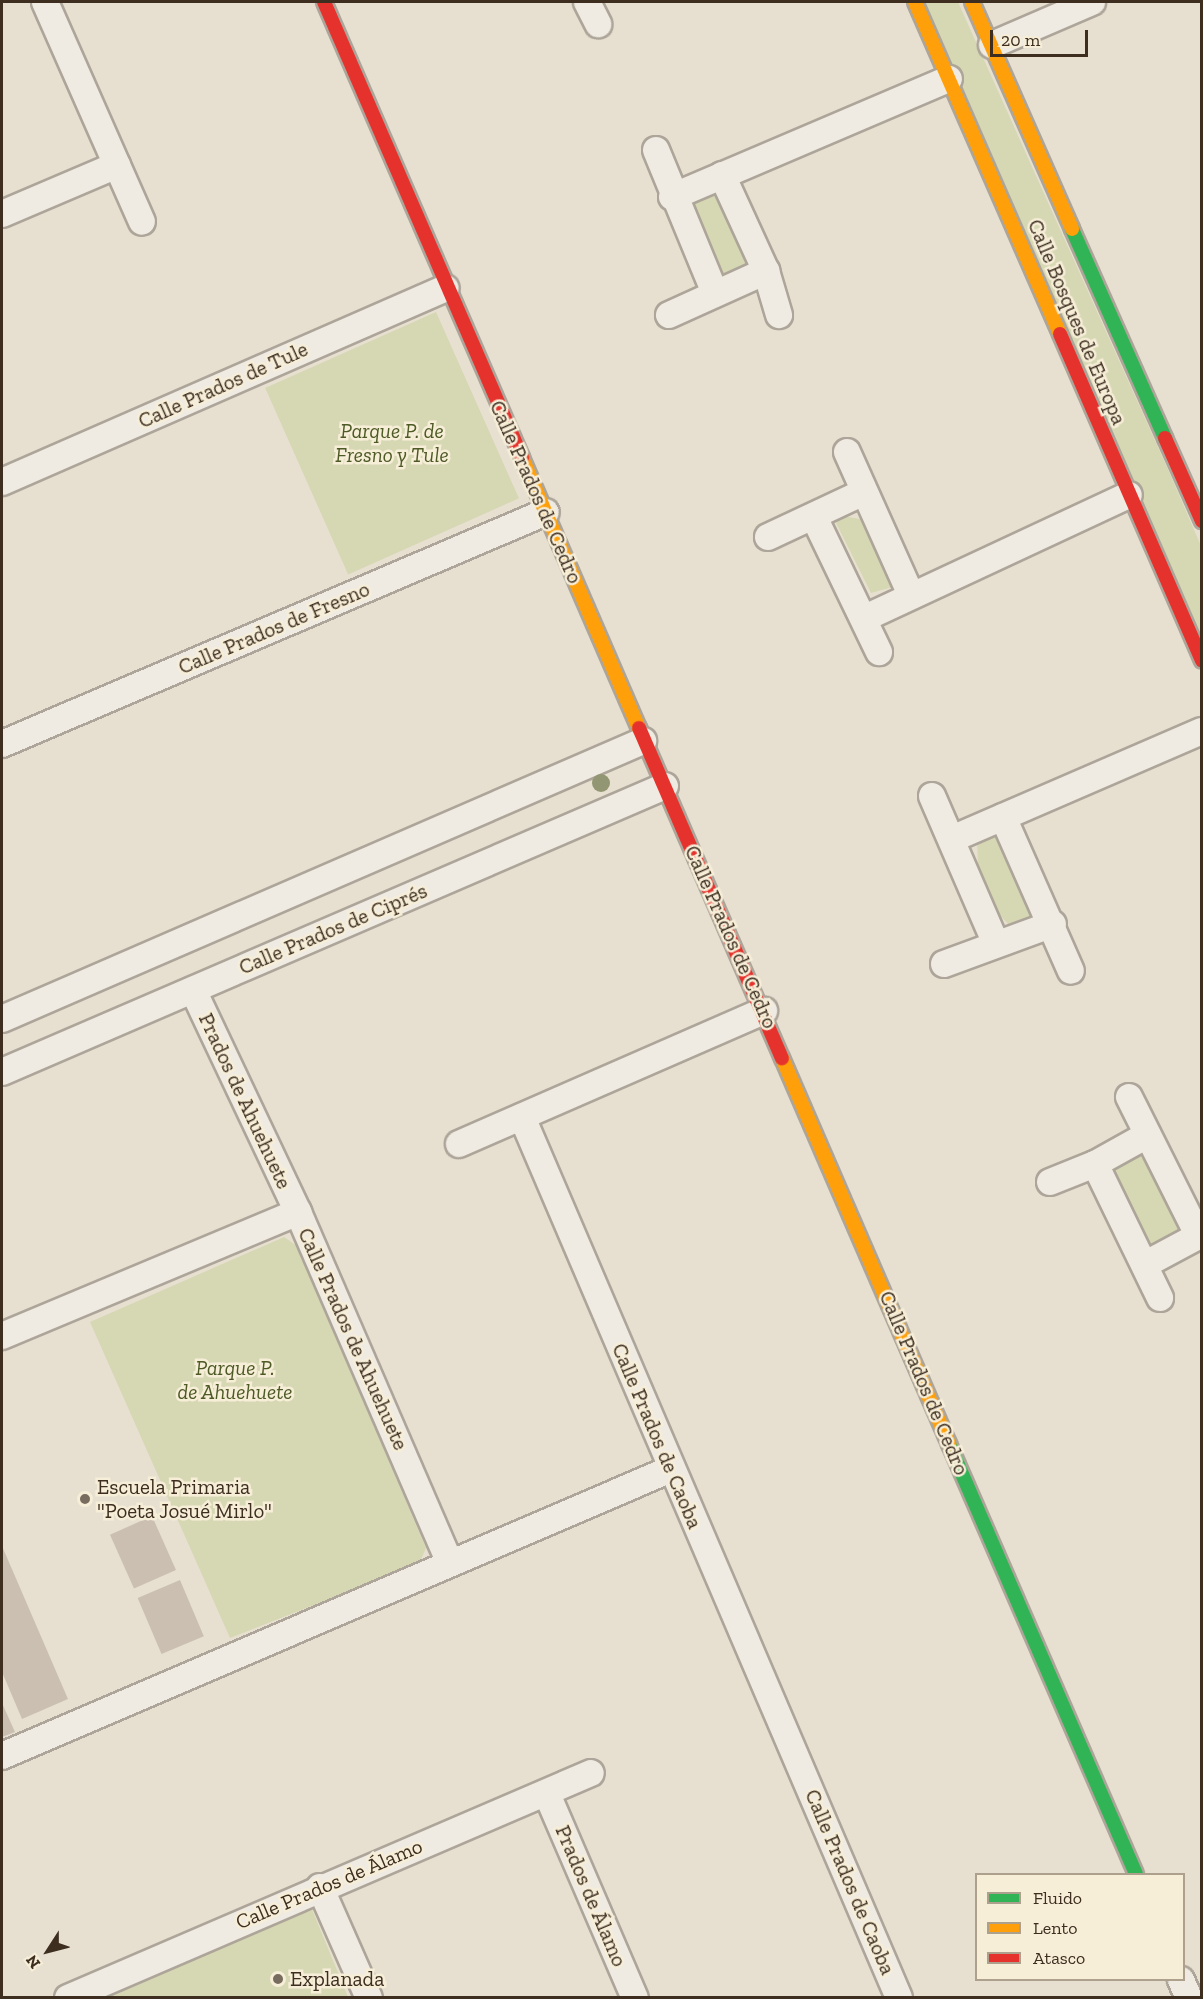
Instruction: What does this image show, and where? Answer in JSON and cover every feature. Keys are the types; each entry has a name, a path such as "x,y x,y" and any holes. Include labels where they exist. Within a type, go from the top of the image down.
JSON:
{"street":[{"path":"45,2 142,222"},
{"name":"Calle Prados de Cedro","path":"324,2 445,288 546,512 644,741 764,1011 1135,1873"},
{"name":"Calle Bosques de Europa","path":"915,2 1202,660"},
{"name":"Calle Bosques de Europa","path":"972,2 1199,511"},
{"path":"992,45 1092,2"},
{"path":"672,197 949,79"},
{"path":"656,150 672,197 715,293"},
{"path":"2,214 117,165"},
{"path":"722,175 766,271 779,315"},
{"path":"669,315 766,271"},
{"name":"Calle Prados de Tule","path":"2,482 445,288"},
{"path":"847,452 911,596"},
{"path":"768,537 864,492"},
{"path":"865,618 1129,495"},
{"name":"Calle Prados de Fresno","path":"2,744 546,512"},
{"path":"814,517 865,618 879,652"},
{"path":"952,838 1202,731"},
{"path":"2,1019 644,741"},
{"name":"Calle Prados de Ciprés","path":"2,1072 665,786"},
{"path":"932,796 996,944"},
{"path":"1003,817 1053,924 1071,971"},
{"path":"944,964 1053,924"},
{"name":"Prados de Ahuehuete","path":"193,990 297,1212"},
{"path":"459,1144 764,1011"},
{"path":"1129,1097 1200,1234 1146,1263"},
{"name":"Calle Prados de Caoba","path":"522,1117 899,1998"},
{"path":"1050,1182 1095,1164 1147,1135"},
{"path":"1095,1164 1146,1263 1160,1298"},
{"name":"Calle Prados de Ahuehuete","path":"2,1336 297,1212 450,1563"},
{"path":"2,1756 671,1469"},
{"name":"Calle Prados de Álamo","path":"68,1998 320,1887 547,1794 591,1773"},
{"name":"Prados de Álamo","path":"547,1794 635,1998"},
{"path":"320,1887 369,1998"},
{"path":"1181,1981 1189,1998"}],"green space":[{"path":"922,2 958,2 1170,474 1201,546 1201,634"},
{"path":"716,191 754,268 725,282 687,205"},
{"name":"Parque P. de Fresno y Tule","path":"436,312 519,498 348,574 265,388"},
{"path":"843,516 865,520 896,586 871,593 836,523"},
{"path":"987,832 1003,836 1026,881 1032,916 1011,927 991,906 978,866 977,839"},
{"path":"1145,1153 1181,1230 1145,1249 1117,1195 1116,1167"},
{"name":"Parque P. de Ahuehuete","path":"284,1237 297,1246 426,1548 419,1564 230,1638 90,1322"},
{"path":"311,1907 348,1997 108,1998"}],"building":[{"path":"152,1516 176,1570 134,1589 110,1535"},
{"path":"2,1546 68,1699 22,1719 2,1672"},
{"path":"180,1580 204,1636 161,1654 138,1598"},
{"path":"2,1703 15,1732 2,1737"}],"traffic: fast":[{"path":"1072,229 1165,438"},
{"path":"949,1444 1136,1873"}],"traffic: slow":[{"path":"915,2 1060,334"},
{"path":"972,2 1072,229"},
{"path":"522,458 639,728"},
{"path":"782,1058 949,1444"}],"traffic: jam":[{"path":"324,2 522,458"},
{"path":"1060,334 1202,660"},
{"path":"1165,438 1202,521"},
{"path":"639,728 782,1058"}],"place":[{"name":"Escuela Primaria \"Poeta Josué Mirlo\"","path":"85,1499"},
{"name":"Explanada","path":"278,1979"}]}
